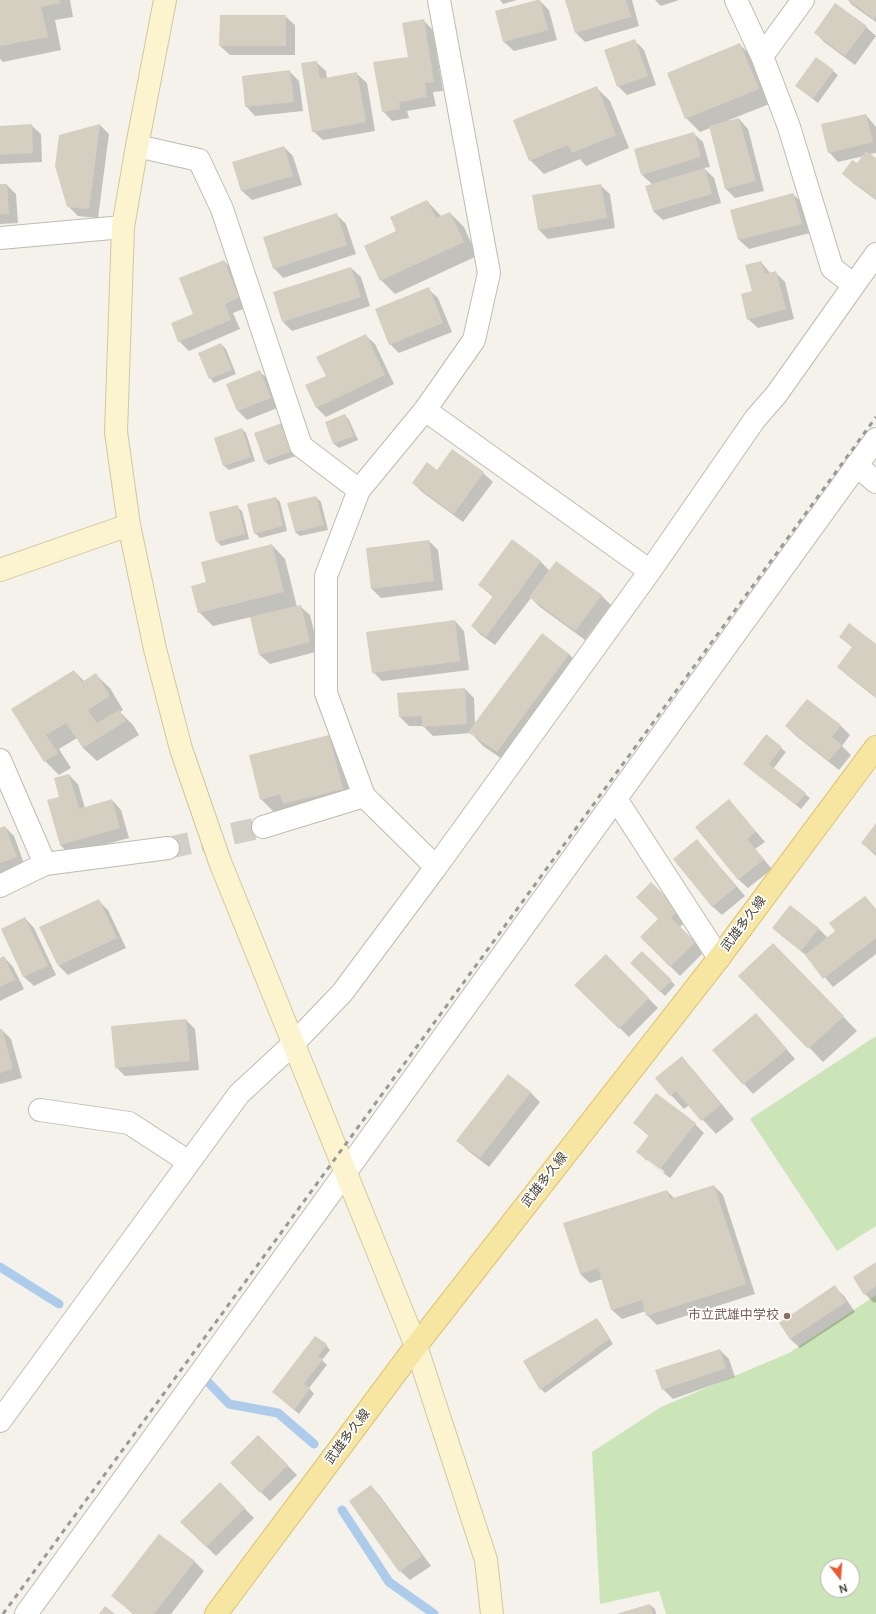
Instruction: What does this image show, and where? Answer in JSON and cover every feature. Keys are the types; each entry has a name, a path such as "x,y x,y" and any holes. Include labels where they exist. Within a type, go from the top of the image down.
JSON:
{"main road":[{"name":"武雄多久線","path":"216,1614 416,1346 719,958 876,747"}],"street":[{"path":"164,0 123,227 116,432 129,525 155,649 181,749 220,862 416,1346 486,1560 492,1614"},
{"path":"436,867 364,796 326,693 326,576 359,490 425,410 474,340 489,273 440,0"},
{"path":"736,0 762,56 789,127 832,268 854,285"},
{"path":"762,56 803,0"},
{"path":"137,146 199,160 222,209 301,446 359,490"},
{"path":"0,238 123,227"},
{"path":"0,1421 239,1094 293,1044 342,993 436,867 650,571 755,419 776,395 876,254"},
{"path":"425,410 650,571"},
{"path":"26,1614 876,439"},
{"path":"856,465 876,482"},
{"path":"0,570 129,525"},
{"path":"0,760 45,864"},
{"path":"262,827 364,796"},
{"path":"616,799 719,958"},
{"path":"0,886 45,864 168,848"},
{"path":"40,1110 129,1123 189,1162"}],"green space":[{"path":"876,1036 876,1226 837,1251 750,1119"},
{"path":"876,1295 876,1614 666,1614 659,1591 600,1604 592,1452 661,1407 789,1353"}],"building":[{"path":"0,0 59,0 60,3 41,7 48,37 0,46"},
{"path":"540,0 548,30 503,42 495,11"},
{"path":"565,0 626,0 631,17 575,33"},
{"path":"848,0 876,0 876,17 874,19"},
{"path":"835,3 867,26 845,56 814,33"},
{"path":"220,15 286,15 286,46 219,46"},
{"path":"424,19 434,82 425,83 427,97 399,102 400,109 382,112 373,62 408,57 402,23"},
{"path":"635,39 648,76 617,87 604,50"},
{"path":"740,43 759,89 685,119 667,73"},
{"path":"816,57 834,70 813,99 795,86"},
{"path":"317,61 320,79 357,72 366,122 312,132 301,63"},
{"path":"290,70 294,102 245,107 242,76"},
{"path":"597,86 616,135 572,153 568,145 529,161 513,120"},
{"path":"866,114 873,142 828,153 821,124"},
{"path":"739,118 756,181 725,189 709,126"},
{"path":"32,124 33,153 0,155 0,126"},
{"path":"100,124 89,209 67,207 55,166 59,135"},
{"path":"694,132 701,157 641,175 634,149"},
{"path":"284,146 293,176 241,191 232,162"},
{"path":"866,151 876,158 876,199 842,174 852,160 857,163"},
{"path":"705,168 712,194 653,211 645,186"},
{"path":"0,184 7,184 9,214 0,214"},
{"path":"601,184 607,218 538,230 532,195"},
{"path":"793,193 802,224 738,240 730,210"},
{"path":"427,200 436,218 450,212 464,242 380,281 364,246 396,231 390,217"},
{"path":"337,213 347,245 273,269 263,237"},
{"path":"224,260 239,298 225,304 231,320 178,342 171,323 193,314 179,278"},
{"path":"761,261 765,274 776,271 786,309 747,320 741,294 752,291 745,265"},
{"path":"351,267 361,297 282,322 273,292"},
{"path":"429,287 443,323 389,345 375,309"},
{"path":"366,334 385,375 316,408 305,385 326,376 316,357"},
{"path":"221,343 232,370 209,379 198,353"},
{"path":"260,370 271,398 237,411 226,384"},
{"path":"345,414 354,436 333,444 325,422"},
{"path":"282,423 292,451 264,461 254,433"},
{"path":"242,428 251,457 223,466 214,438"},
{"path":"452,449 484,472 454,514 412,483 427,462 437,470"},
{"path":"316,496 324,525 295,532 287,503"},
{"path":"276,497 283,526 254,534 247,504"},
{"path":"238,505 245,534 216,542 209,512"},
{"path":"512,539 541,561 486,637 471,626 493,596 478,585"},
{"path":"429,540 434,581 371,589 366,548"},
{"path":"272,544 284,592 198,613 191,586 206,582 201,562"},
{"path":"556,561 602,595 575,631 529,597"},
{"path":"301,605 310,642 259,655 250,617"},
{"path":"455,620 460,661 372,673 366,632"},
{"path":"849,623 876,644 876,697 837,667 852,647 839,637"},
{"path":"542,633 569,654 497,752 468,732"},
{"path":"74,670 82,682 96,673 110,696 88,710 97,723 119,710 126,721 83,748 66,723 46,735 58,753 44,762 11,709"},
{"path":"465,688 467,724 422,727 422,716 399,717 397,693"},
{"path":"807,699 841,725 832,737 842,745 829,761 785,726"},
{"path":"766,734 782,747 769,764 806,793 796,805 743,764"},
{"path":"329,735 343,789 283,804 280,794 260,800 249,755"},
{"path":"69,774 79,809 112,799 120,828 60,845 47,800 59,797 54,778"},
{"path":"729,799 756,832 747,839 764,859 738,880 695,827"},
{"path":"876,823 876,854 861,843"},
{"path":"5,826 17,857 0,863 0,828"},
{"path":"697,839 736,887 712,907 673,859"},
{"path":"651,882 679,910 671,918 696,942 670,967 640,937 658,919 636,897"},
{"path":"865,896 876,909 876,938 823,979 805,955 835,931 829,923"},
{"path":"99,899 117,938 58,966 39,927"},
{"path":"790,905 819,928 801,951 772,928"},
{"path":"25,917 48,966 23,977 1,929"},
{"path":"773,943 844,1016 808,1049 738,976"},
{"path":"642,951 672,980 660,992 630,963"},
{"path":"606,954 649,998 619,1029 574,985"},
{"path":"4,956 15,980 0,987 0,958"},
{"path":"756,1013 787,1049 743,1085 712,1050"},
{"path":"186,1019 190,1061 115,1068 111,1026"},
{"path":"0,1029 2,1029 13,1069 0,1073"},
{"path":"682,1056 721,1105 701,1121 676,1091 670,1096 655,1078"},
{"path":"508,1074 531,1092 480,1158 456,1141"},
{"path":"656,1093 696,1123 660,1169 636,1152 649,1135 633,1123"},
{"path":"714,1185 746,1284 646,1316 642,1300 611,1310 598,1268 580,1274 563,1223 667,1190 670,1199"},
{"path":"876,1262 876,1286 864,1295 853,1277"},
{"path":"835,1285 846,1302 790,1339 779,1323"},
{"path":"597,1318 609,1339 540,1390 523,1361"},
{"path":"315,1336 327,1344 318,1356 323,1359 304,1384 310,1388 294,1410 272,1392"},
{"path":"720,1349 726,1368 662,1390 655,1370"},
{"path":"258,1435 288,1465 260,1493 230,1463"},
{"path":"220,1482 245,1508 206,1547 180,1522"},
{"path":"371,1485 422,1556 399,1572 349,1501"},
{"path":"159,1534 195,1561 154,1614 134,1614 111,1596"},
{"path":"650,1604 653,1614 616,1614"},
{"path":"105,1606 115,1614 99,1614"}],"waterway":[{"path":"0,1267 59,1304"},
{"path":"208,1382 229,1404 278,1413 314,1444"},
{"path":"342,1510 389,1582 434,1614"}],"tunnel":[{"path":"168,848 263,827"}],"railway":[{"path":"3,1614 876,417"}],"place":[{"name":"市立武雄中学校","path":"787,1316"}]}
